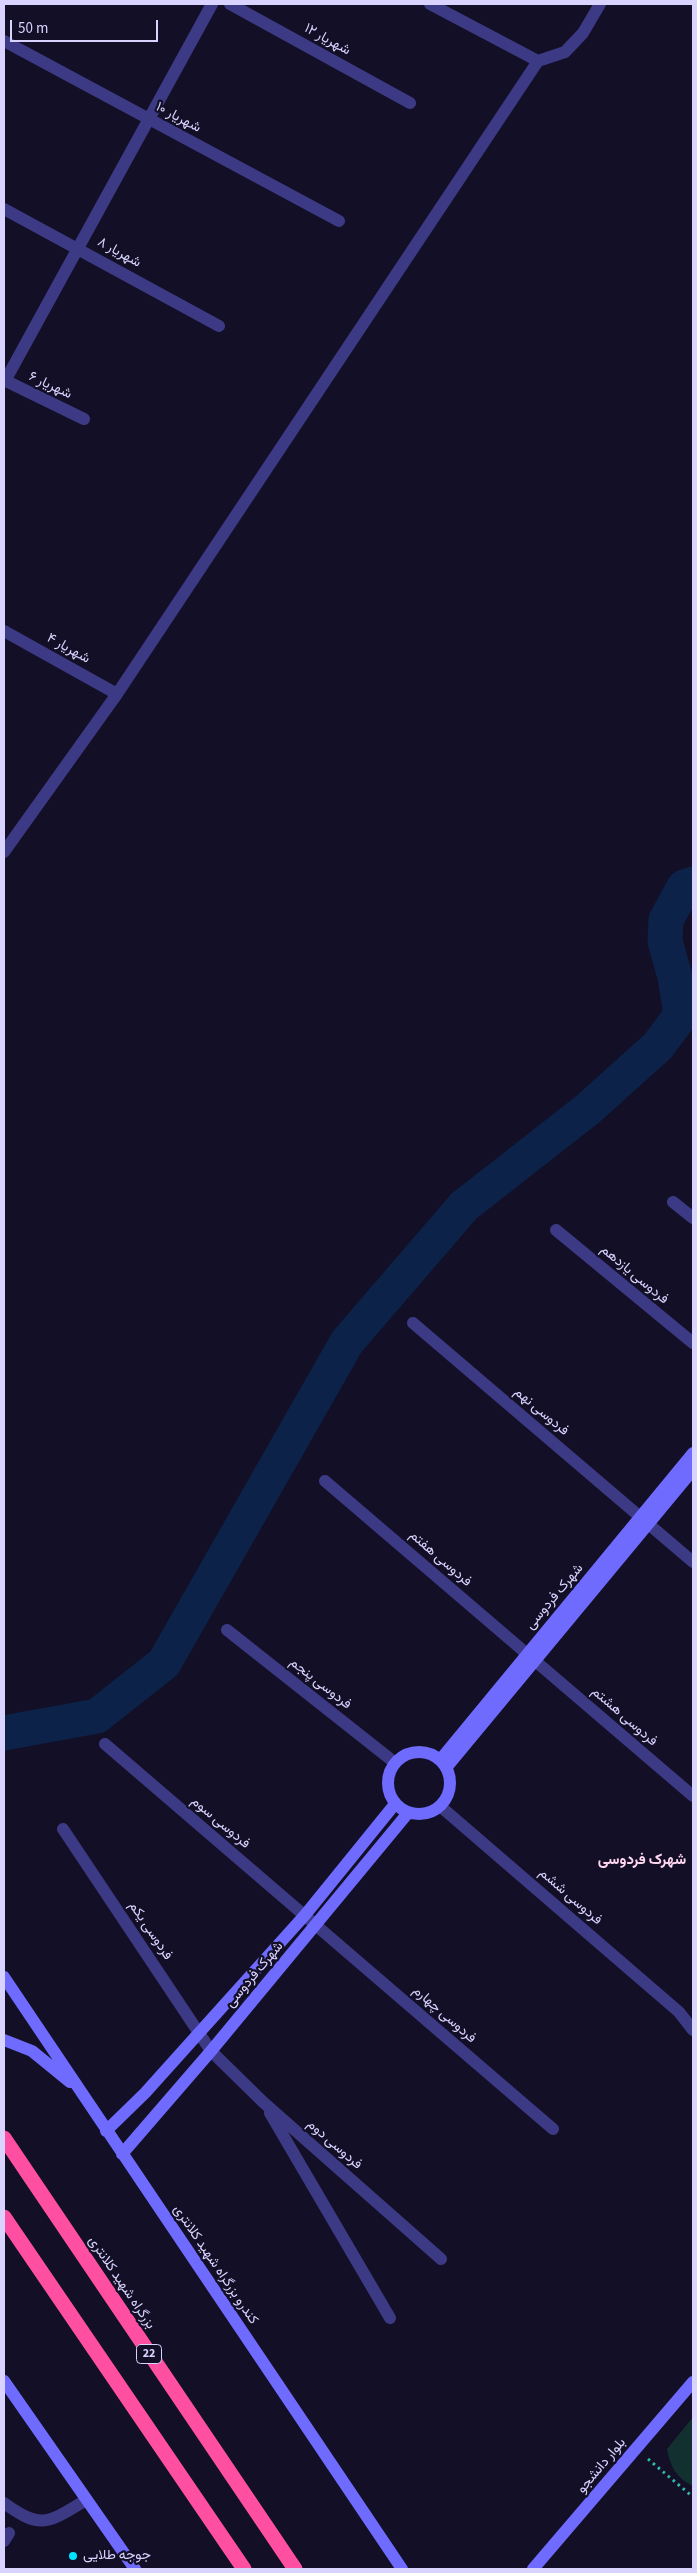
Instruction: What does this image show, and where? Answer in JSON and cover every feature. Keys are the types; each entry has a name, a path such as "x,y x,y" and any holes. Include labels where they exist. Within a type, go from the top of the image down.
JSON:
{"highway":[{"name":"بزرگراه شهید کلانتری","path":"4,2138 295,2569"},
{"path":"4,2217 244,2569"}],"street":[{"path":"4,381 212,4"},
{"name":"شهریار ۱۲","path":"230,4 410,103"},
{"path":"430,4 538,61"},
{"path":"4,852 117,694 538,61 565,52 583,33 600,4"},
{"name":"شهریار ۱۰","path":"4,41 339,221"},
{"name":"شهریار ۸","path":"4,209 219,326"},
{"name":"شهریار ۶","path":"4,381 84,419"},
{"name":"شهریار ۴","path":"4,631 117,694"},
{"path":"673,1202 693,1218"},
{"name":"فردوسی یازدهم","path":"556,1230 693,1343"},
{"name":"فردوسی نهم","path":"412,1323 693,1562"},
{"name":"شهرک فردوسی","path":"645,1521 693,1453"},
{"name":"شهرک فردوسی","path":"443,1764 645,1521 693,1470"},
{"name":"فردوسی هفتم","path":"325,1481 531,1657"},
{"name":"فردوسی پنجم","path":"228,1630 394,1762"},
{"name":"فردوسی هشتم","path":"531,1657 693,1796"},
{"name":"فردوسی سوم","path":"105,1744 316,1924"},
{"path":"412,1752 431,1754 443,1764 449,1775 449,1792 440,1806 425,1814 408,1813 395,1804 388,1791 387,1781 394,1762 412,1752"},
{"name":"شهرک فردوسی","path":"106,2131 146,2093 305,1915 395,1804"},
{"name":"فردوسی ششم","path":"440,1806 679,2012 693,2030"},
{"name":"شهرک فردوسی","path":"122,2154 211,2051 408,1813"},
{"name":"فردوسی یکم","path":"63,1829 211,2051"},
{"name":"فردوسی چهارم","path":"316,1924 553,2129"},
{"name":"کندرو بزرگراه شهید کلانتری","path":"4,1977 402,2569"},
{"path":"4,2040 32,2051 81,2092"},
{"name":"فردوسی دوم","path":"211,2051 263,2102 440,2258"},
{"path":"263,2102 390,2318"},
{"path":"4,2381 135,2569"},
{"name":"بلوار دانشجو","path":"534,2569 693,2382"},
{"path":"4,2503 19,2514 36,2522 52,2520 86,2500"}],"path":[{"path":"636,2448 693,2497"}],"green space":[{"path":"693,2417 693,2486 682,2479 675,2471 667,2449"}],"waterway":[{"path":"4,1733 97,1716 164,1663 347,1342 464,1206 588,1109 658,1046 681,1015 675,977 665,941 666,920 684,887 693,884"}],"place":[{"name":"جوجه طلایی","path":"73,2556"}],"district":[{"name":"شهرک فردوسی","path":"642,1861"}]}
